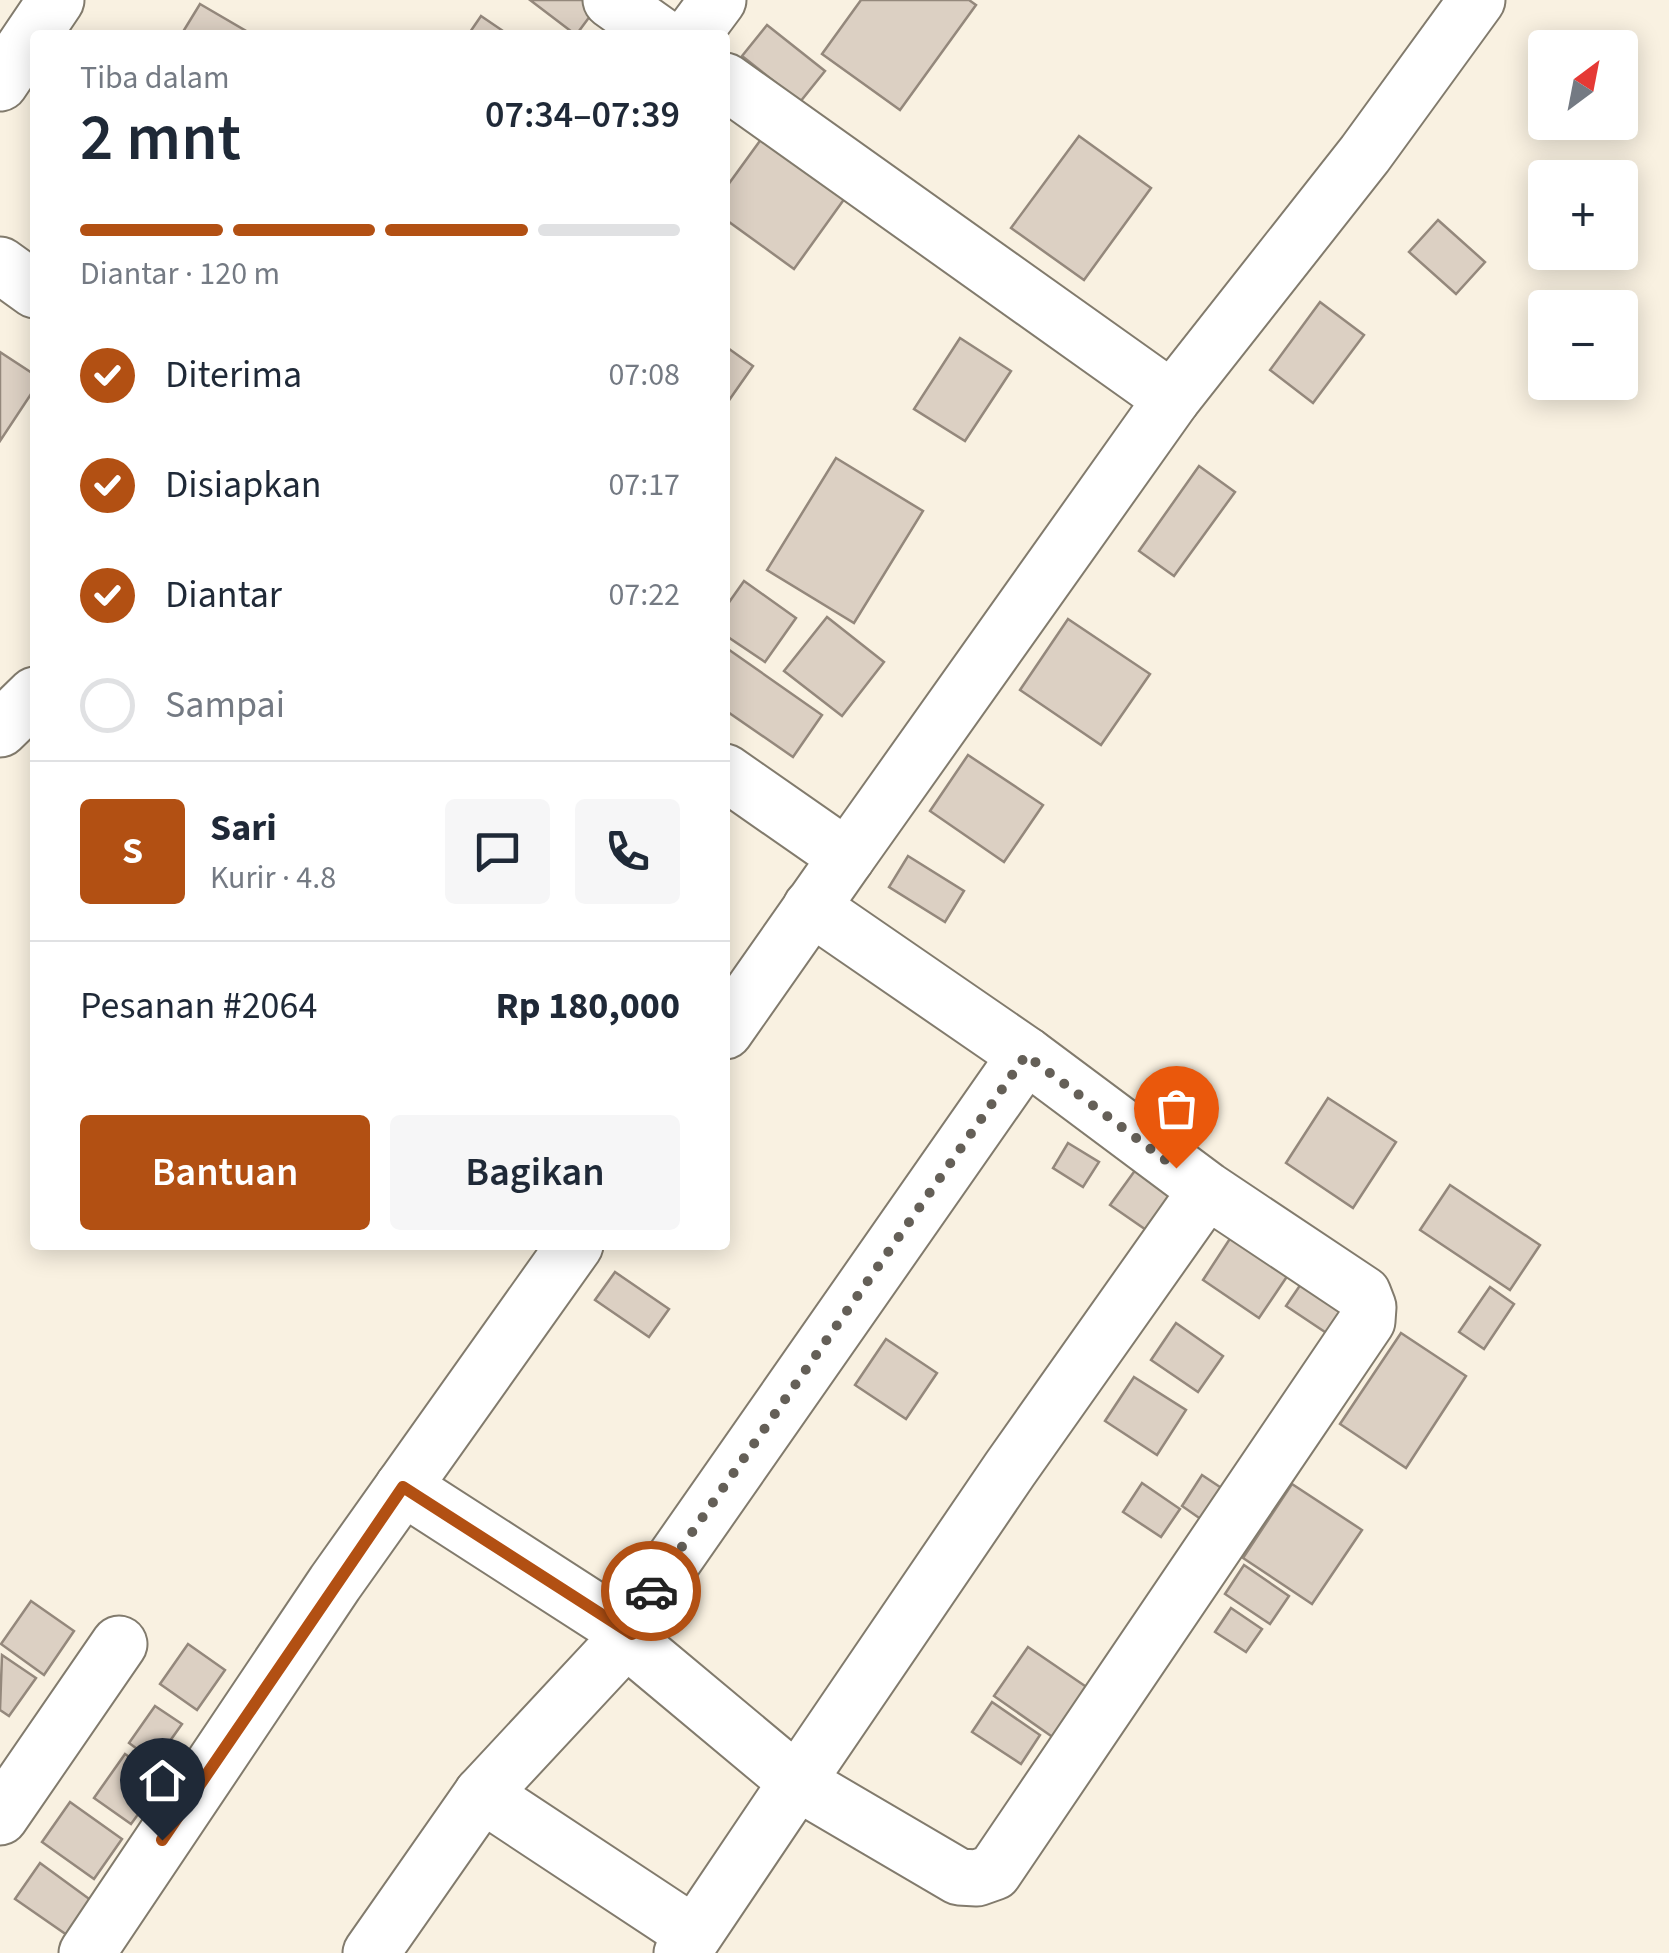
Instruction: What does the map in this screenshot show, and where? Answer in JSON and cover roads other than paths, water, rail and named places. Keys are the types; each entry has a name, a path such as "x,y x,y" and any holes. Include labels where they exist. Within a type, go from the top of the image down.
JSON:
{"street":[{"path":"36,30 56,0"},
{"path":"611,0 653,30"},
{"path":"696,30 718,0"},
{"path":"730,1023 1172,399 1365,154 1476,0"},
{"path":"0,83 30,39"},
{"path":"730,85 1172,399"},
{"path":"0,265 30,286"},
{"path":"0,729 30,700"},
{"path":"730,776 846,857"},
{"path":"403,1487 632,1634 644,1655 796,1782 959,1877 977,1878 994,1872 1367,1321 1368,1307 1364,1294 1207,1190 1026,1055 812,907"},
{"path":"371,1953 482,1794 632,1634 638,1610 657,1582 1026,1055"},
{"path":"482,1794 688,1944 1010,1469 1207,1190"},
{"path":"87,1953 403,1487 571,1250"},
{"path":"0,1817 118,1644"}]}
